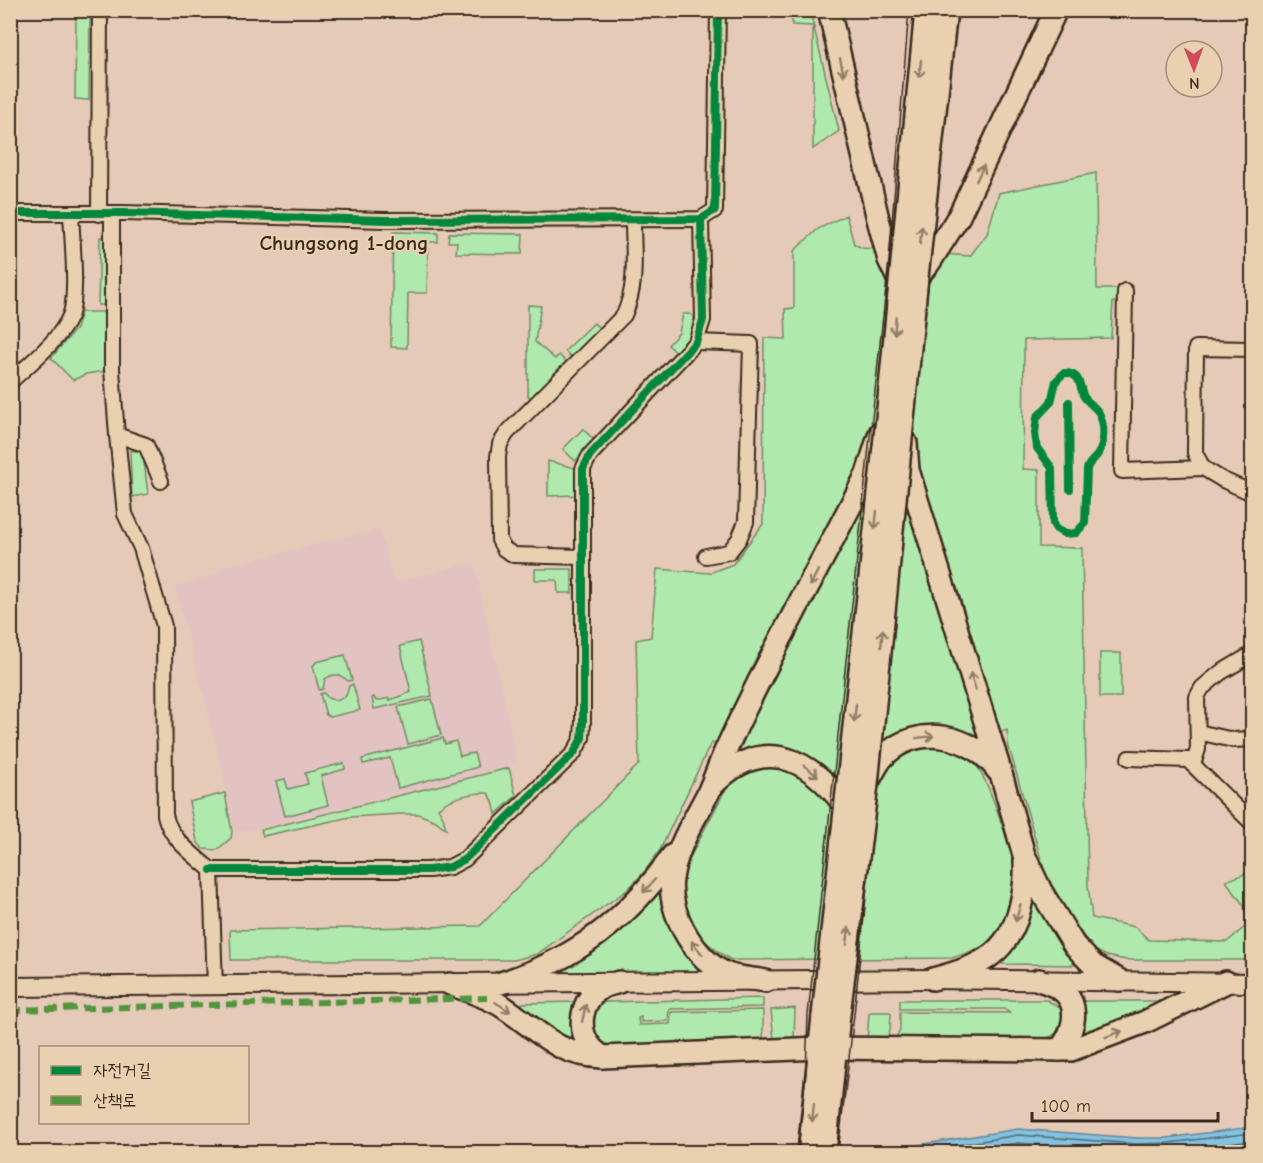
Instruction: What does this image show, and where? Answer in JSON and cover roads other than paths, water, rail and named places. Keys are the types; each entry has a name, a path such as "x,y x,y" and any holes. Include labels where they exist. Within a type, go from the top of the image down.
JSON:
{"highway":[{"path":"829,10 889,260 908,279"},
{"path":"831,1016 867,784 908,279 926,10"},
{"path":"908,279 946,10"},
{"path":"908,279 929,263 960,216 1056,10"},
{"path":"896,409 908,470 1024,855 1041,891 1074,945 1093,965 1119,980"},
{"path":"501,983 561,960 601,932 630,907 654,881 684,840 709,790 729,742 867,474 896,409"},
{"path":"809,1152 825,1075 831,1016 844,806 896,409"},
{"path":"867,784 882,758 893,748 920,737 934,736 962,741 983,753 992,761 1002,777"},
{"path":"709,790 732,770 754,759 786,758 816,773 844,806"},
{"path":"684,840 672,880 672,892 680,924 688,938 708,962 719,969 730,975 766,981"},
{"path":"933,979 978,964 994,954 1005,942 1018,918 1022,901 1026,875 1024,855"},
{"path":"1039,980 1057,987 1071,1001 1073,1020 1068,1038 1059,1050"},
{"path":"602,1057 590,1046 583,1030 584,1008 590,997 602,987 619,982"},
{"path":"450,984 504,1006 557,1046 583,1056 602,1057 828,1048 1059,1050 1083,1047 1145,1022 1226,982"},
{"path":"825,1075 825,1152"}],"main road":[{"path":"10,987 933,979 1252,983"}],"street":[{"path":"100,10 105,214 112,369 125,514 141,548 164,626 165,815 167,826 173,835 211,870 429,870 450,867 465,859 574,753 582,738 583,470 586,460 696,342 703,320 701,219"},
{"path":"10,213 397,220 701,219 715,210 718,10"},
{"path":"10,382 58,336 70,316 73,295 71,214"},
{"path":"582,557 514,555 504,549 499,540 498,457 500,444 507,433 624,315 632,299 634,281 633,220"},
{"path":"1125,291 1122,471 1203,468 1252,493"},
{"path":"696,342 751,344 746,522 740,539 729,552 705,556"},
{"path":"1203,468 1196,453 1196,348 1252,349"},
{"path":"117,435 146,446 161,481"},
{"path":"1193,765 1198,749 1197,697 1202,688 1220,673 1252,654"},
{"path":"1198,732 1233,740 1252,739"},
{"path":"1129,758 1188,760 1252,824"},
{"path":"211,870 215,987"}],"water":[{"path":"1252,1127 1252,1152 874,1152 1018,1129 1137,1138 1167,1138"}],"tram line":[{"path":"798,1152 806,1073 808,1015 889,260 909,10"},
{"path":"838,1152 854,1015 956,10"}],"district":[{"name":"Chungsong 1-dong","path":"344,243"}]}
